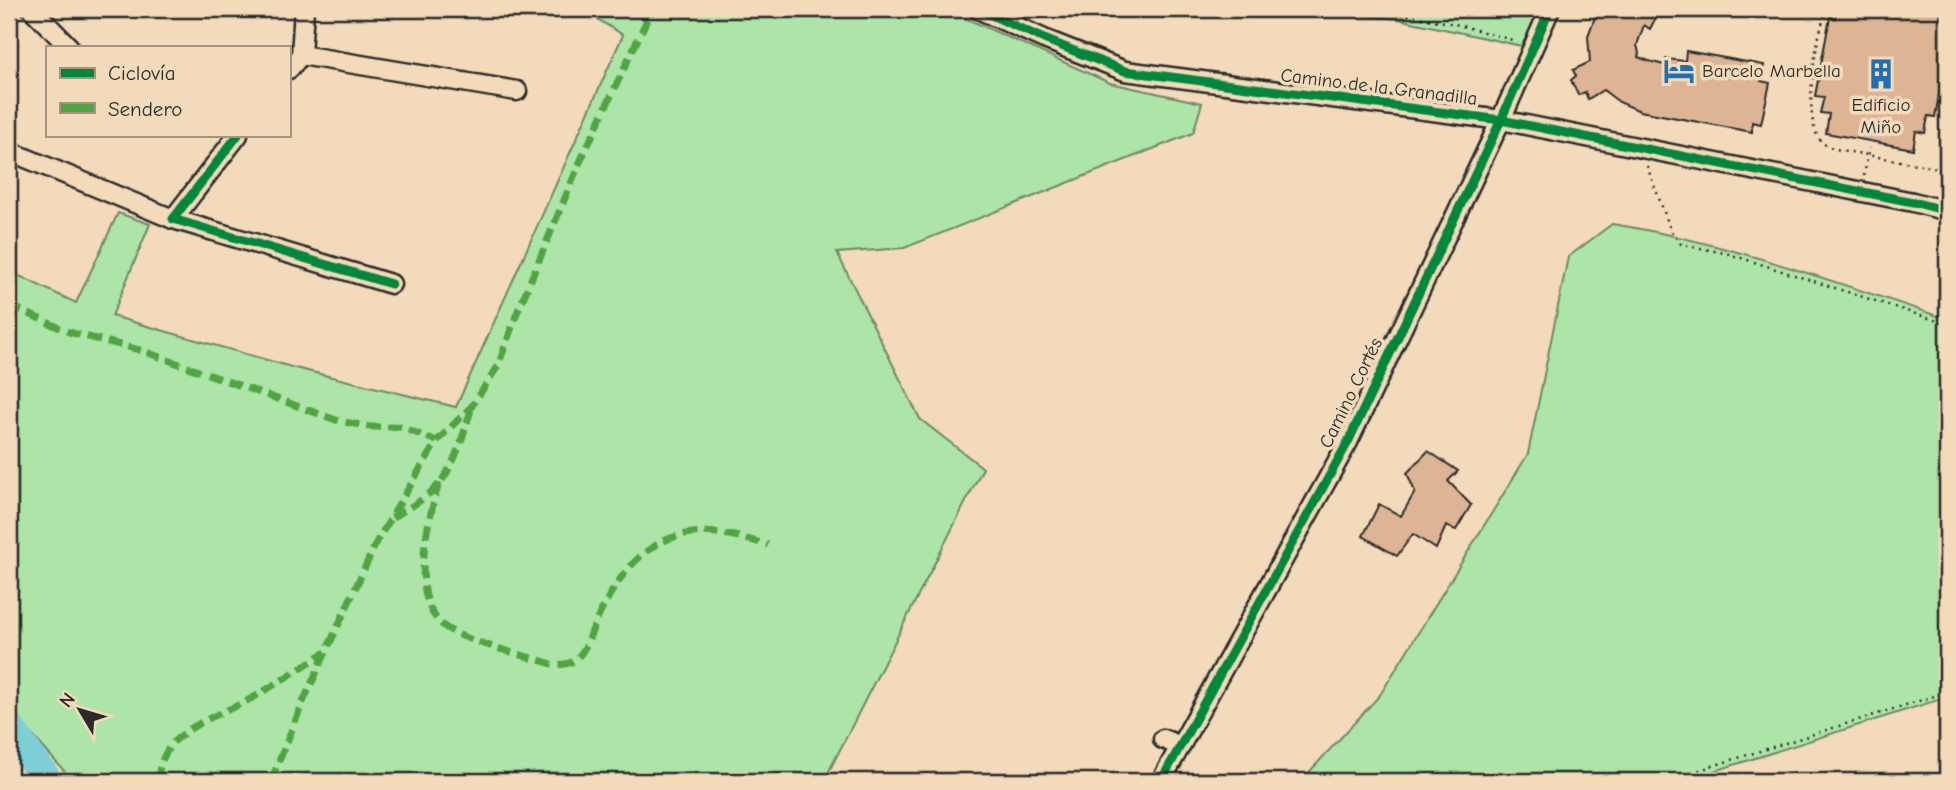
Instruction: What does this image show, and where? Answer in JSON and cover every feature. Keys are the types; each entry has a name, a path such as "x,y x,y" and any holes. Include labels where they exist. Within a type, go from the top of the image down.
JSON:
{"street":[{"path":"32,9 68,46"},
{"path":"290,68 301,55 304,9"},
{"name":"Camino de la Granadilla","path":"978,9 1125,71 1500,120 1947,211"},
{"name":"Camino Cortés","path":"1161,781 1172,742 1348,442 1550,9"},
{"path":"301,55 517,91"},
{"path":"173,219 237,136"},
{"path":"9,151 173,219 391,284"}],"path":[{"path":"1373,9 1455,24 1534,45"},
{"path":"1827,9 1822,22 1810,96 1817,136 1828,147 1937,168 1947,173"},
{"path":"1862,192 1869,148"},
{"path":"1648,150 1645,162 1671,231 1681,244 1741,257 1947,324"},
{"path":"1665,781 1947,692"}],"green space":[{"path":"581,9 945,9 1110,83 1202,103 1193,133 904,248 837,253 920,419 983,468 824,781 73,781 9,709 9,271 76,303 118,213 150,224 112,316 295,368 456,407 623,35"},
{"path":"1284,9 1542,9 1522,46 1398,19"},
{"path":"1612,224 1739,252 1947,319 1947,697 1683,781 1301,781 1380,695 1528,454 1568,257"}],"building":[{"name":"Barcelo Marbella","path":"1598,9 1660,9 1650,29 1644,25 1637,45 1638,57 1649,61 1664,65 1666,59 1685,61 1686,51 1764,65 1761,81 1770,83 1761,124 1752,122 1752,132 1640,111 1619,102 1603,90 1588,99 1585,92 1578,95 1571,80 1576,76 1573,70 1590,62 1588,36"},
{"name":"Edificio Miño","path":"1836,9 1941,9 1940,18 1947,20 1947,52 1935,117 1928,116 1925,133 1916,131 1913,149 1826,133 1829,114 1820,113 1824,97 1815,96 1830,17 1835,18"},
{"path":"1428,451 1458,471 1448,481 1471,505 1456,530 1446,526 1436,549 1413,534 1397,556 1363,536 1379,504 1401,516 1415,492 1407,473"}],"waterway":[{"path":"9,727 48,781"}],"marked path":[{"path":"271,781 303,702 377,541 437,441 472,406 498,366 517,313 580,162 652,9"},
{"path":"9,305 69,332 143,351 339,421 370,427 401,427 437,441"},
{"path":"392,518 425,497 443,479 455,458 471,410"},
{"path":"439,483 430,517 424,558 426,598 433,614 445,627 466,638 552,664 569,663 580,655 621,578 645,553 659,543 703,532 731,535 768,545"},
{"path":"158,781 159,769 166,752 187,731 256,696 326,652"}],"cycle path":[{"path":"978,9 1125,71 1501,120 1947,211"},
{"path":"1161,781 1348,442 1501,120 1550,9"},
{"path":"237,136 173,219 391,284"}],"place":[{"name":"Barcelo Marbella","path":"1679,71"},
{"name":"Edificio Miño","path":"1881,74"}]}
